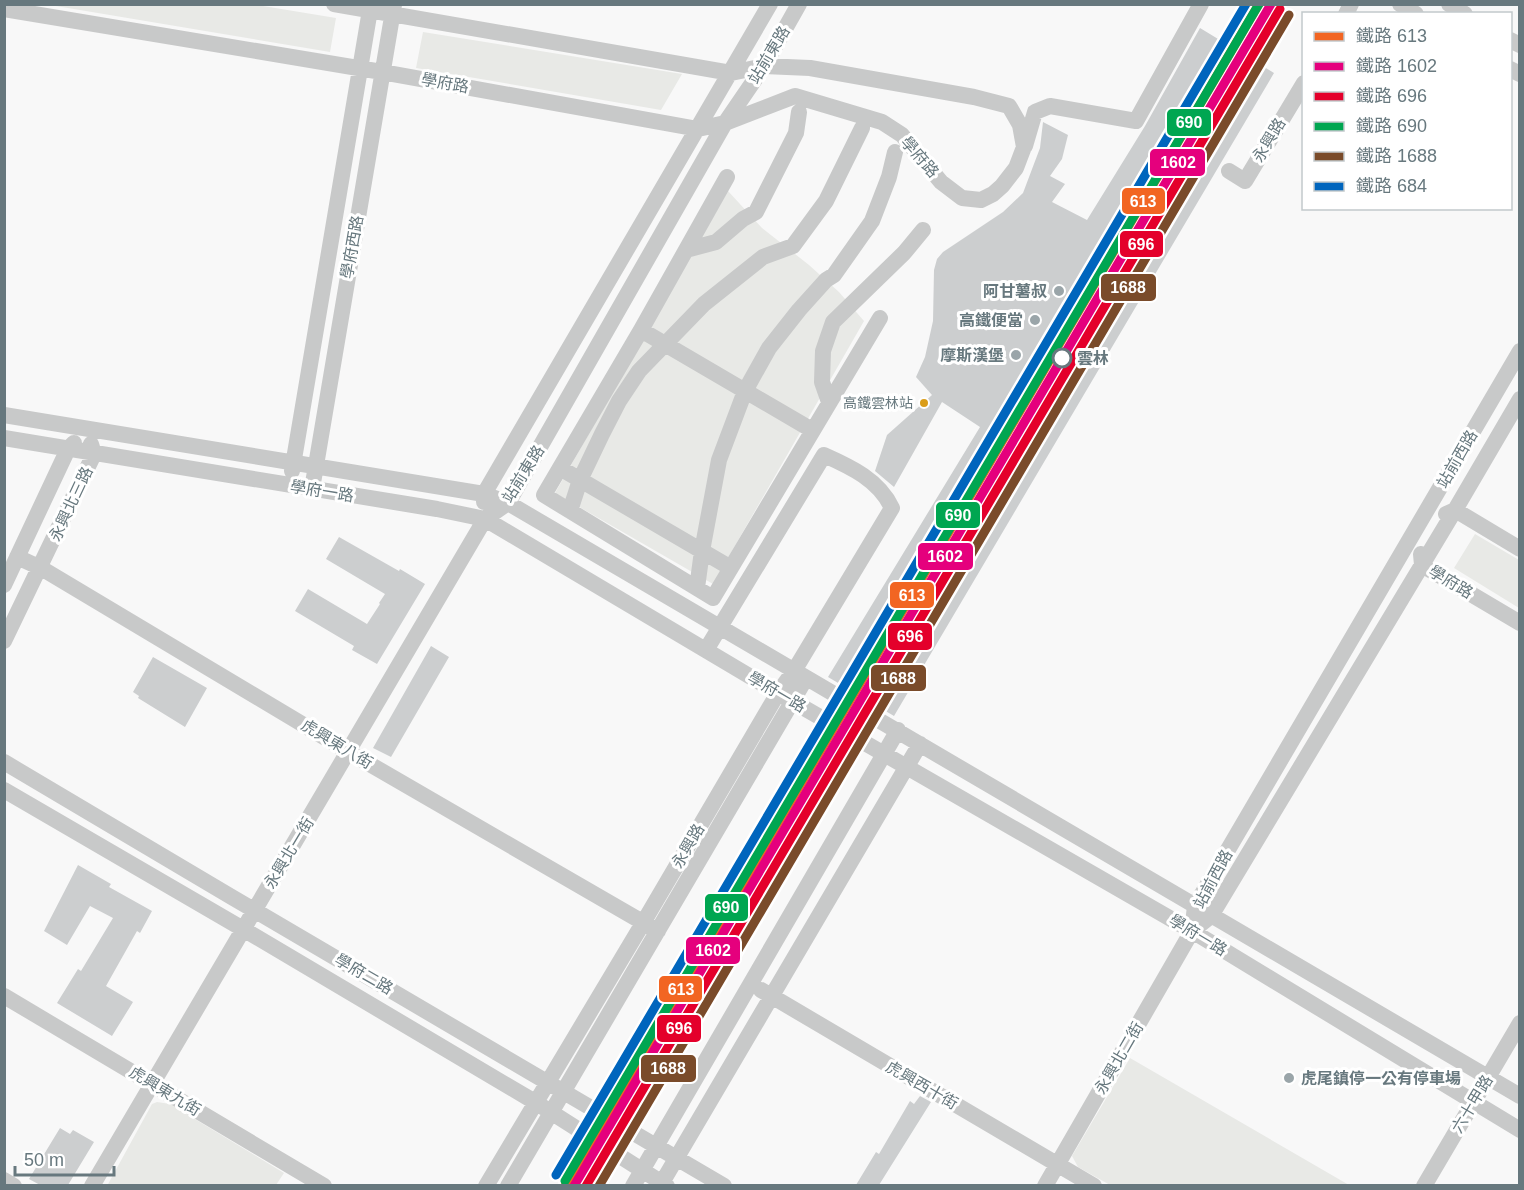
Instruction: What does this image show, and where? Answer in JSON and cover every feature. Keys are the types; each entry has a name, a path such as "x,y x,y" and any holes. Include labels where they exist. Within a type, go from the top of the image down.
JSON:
{"street":[{"path":"334,4 393,9 730,73 764,66 810,68 1009,106 1020,125 1024,147"},
{"name":"站前東路","path":"485,519 484,494 770,4"},
{"name":"站前東路","path":"485,519 508,503 725,123 764,66 799,4"},
{"name":"學府路","path":"4,9 382,72 698,129 725,123 795,96 882,122 902,135 941,183 962,198 981,200 1002,186 1016,168 1035,112 1042,107 1050,106 1136,121 1201,4"},
{"path":"1400,4 1413,12"},
{"path":"1449,4 1462,12"},
{"name":"學府西路","path":"290,486 370,8"},
{"name":"學府西路","path":"312,489 393,9"},
{"name":"永興路","path":"1229,171 1245,181 1302,86"},
{"path":"686,250 716,242 743,219 756,212 796,133 798,112"},
{"path":"570,511 580,480 620,401 639,370 704,304 764,257 793,246 826,201 862,128"},
{"path":"697,588 718,460 745,391 769,348 799,310 826,280 834,275 872,221 889,177 895,152"},
{"path":"727,177 544,495 713,598 880,318"},
{"path":"829,402 822,382 823,351 832,322 898,260 923,230"},
{"path":"641,330 812,430"},
{"name":"站前西路","path":"1192,931 1195,906 1520,351"},
{"name":"站前西路","path":"1192,931 1211,916 1520,399"},
{"name":"學府一路","path":"4,415 316,464 484,494 508,503 1520,1096"},
{"name":"永興北三路","path":"4,585 68,449 86,428"},
{"name":"永興北三路","path":"4,641 94,454 86,428"},
{"name":"學府一路","path":"4,438 485,519 793,702 1192,931 1520,1130"},
{"name":"永興路","path":"486,1185 548,1080 650,927 793,702 800,674 892,508 886,495 849,465 824,455 720,628"},
{"path":"560,468 731,567"},
{"path":"1419,525 1455,510 1520,549"},
{"name":"永興北一街","path":"92,1185 485,519"},
{"name":"學府路","path":"1419,525 1422,565 1520,623"},
{"name":"虎興東八街","path":"17,557 41,568 650,927"},
{"path":"706,650 720,628"},
{"name":"永興路","path":"508,1185 564,1091 650,927 778,693 800,674"},
{"path":"633,1185 897,730"},
{"path":"663,1184 771,995 920,744"},
{"name":"學府二路","path":"4,762 254,911 548,1080 724,1185"},
{"name":"學府二路","path":"4,790 535,1102 663,1184"},
{"name":"永興北二街","path":"1045,1185 1192,931"},
{"name":"虎興西十街","path":"751,984 1094,1185"},
{"name":"虎興東九街","path":"4,996 324,1185"},
{"name":"六十甲路","path":"1424,1185 1520,1023"},
{"path":"4,1180 14,1185"}],"shaded area":[{"path":"50,5 257,5 336,18 330,52"},
{"path":"423,32 682,74 661,110 416,68"},
{"path":"728,191 762,228 839,292 864,321 713,584 555,493"},
{"path":"1475,534 1519,560 1519,608 1454,568"},
{"path":"1130,1058 1349,1185 1110,1185 1078,1167 1072,1156"},
{"path":"157,1102 170,1104 284,1173 276,1185 107,1186 152,1104"}],"building":[{"name":"高鐵雲林站","path":"1200,28 1274,73 894,716 828,677 980,427 942,402 894,487 875,471 887,435 932,395 916,377 925,357 933,321 934,270 937,259 943,252 1003,212 1023,193 1040,148 1043,122 1068,135 1062,159 1050,176 1065,184 1052,202 1087,220 1145,126"},
{"path":"339,537 425,584 377,664 352,650 354,646 295,611 308,589 367,624 380,604 385,594 326,559"},
{"path":"431,646 449,657 391,757 373,748"},
{"path":"153,657 207,688 185,727 138,698 139,696 133,692"},
{"path":"78,865 111,884 109,887 152,911 140,933 137,931 106,986 133,1002 112,1036 57,1003 78,969 81,971 113,918 90,906 67,945 44,931"},
{"path":"920,1096 931,1102 879,1185 856,1185 876,1152 879,1154 910,1101 914,1104"},
{"path":"60,1128 70,1134 73,1130 94,1142 68,1185 40,1185 29,1179"}],"rail line":[{"name":"684","path":"556,1175 1246,4"},
{"name":"613","path":"565,1186 1259,4"},
{"name":"690","path":"565,1181 1259,4"},
{"name":"1602","path":"574,1186 1271,4"},
{"name":"696","path":"586,1186 1280,9"},
{"name":"1688","path":"599,1186 1289,15"}],"place":[{"name":"阿甘薯叔","path":"1059,291"},
{"name":"高鐵便當","path":"1035,320"},
{"name":"摩斯漢堡","path":"1016,355"},
{"name":"雲林","path":"1062,358"},
{"name":"高鐵雲林站","path":"924,403"},
{"name":"虎尾鎮停一公有停車場","path":"1289,1078"}]}
